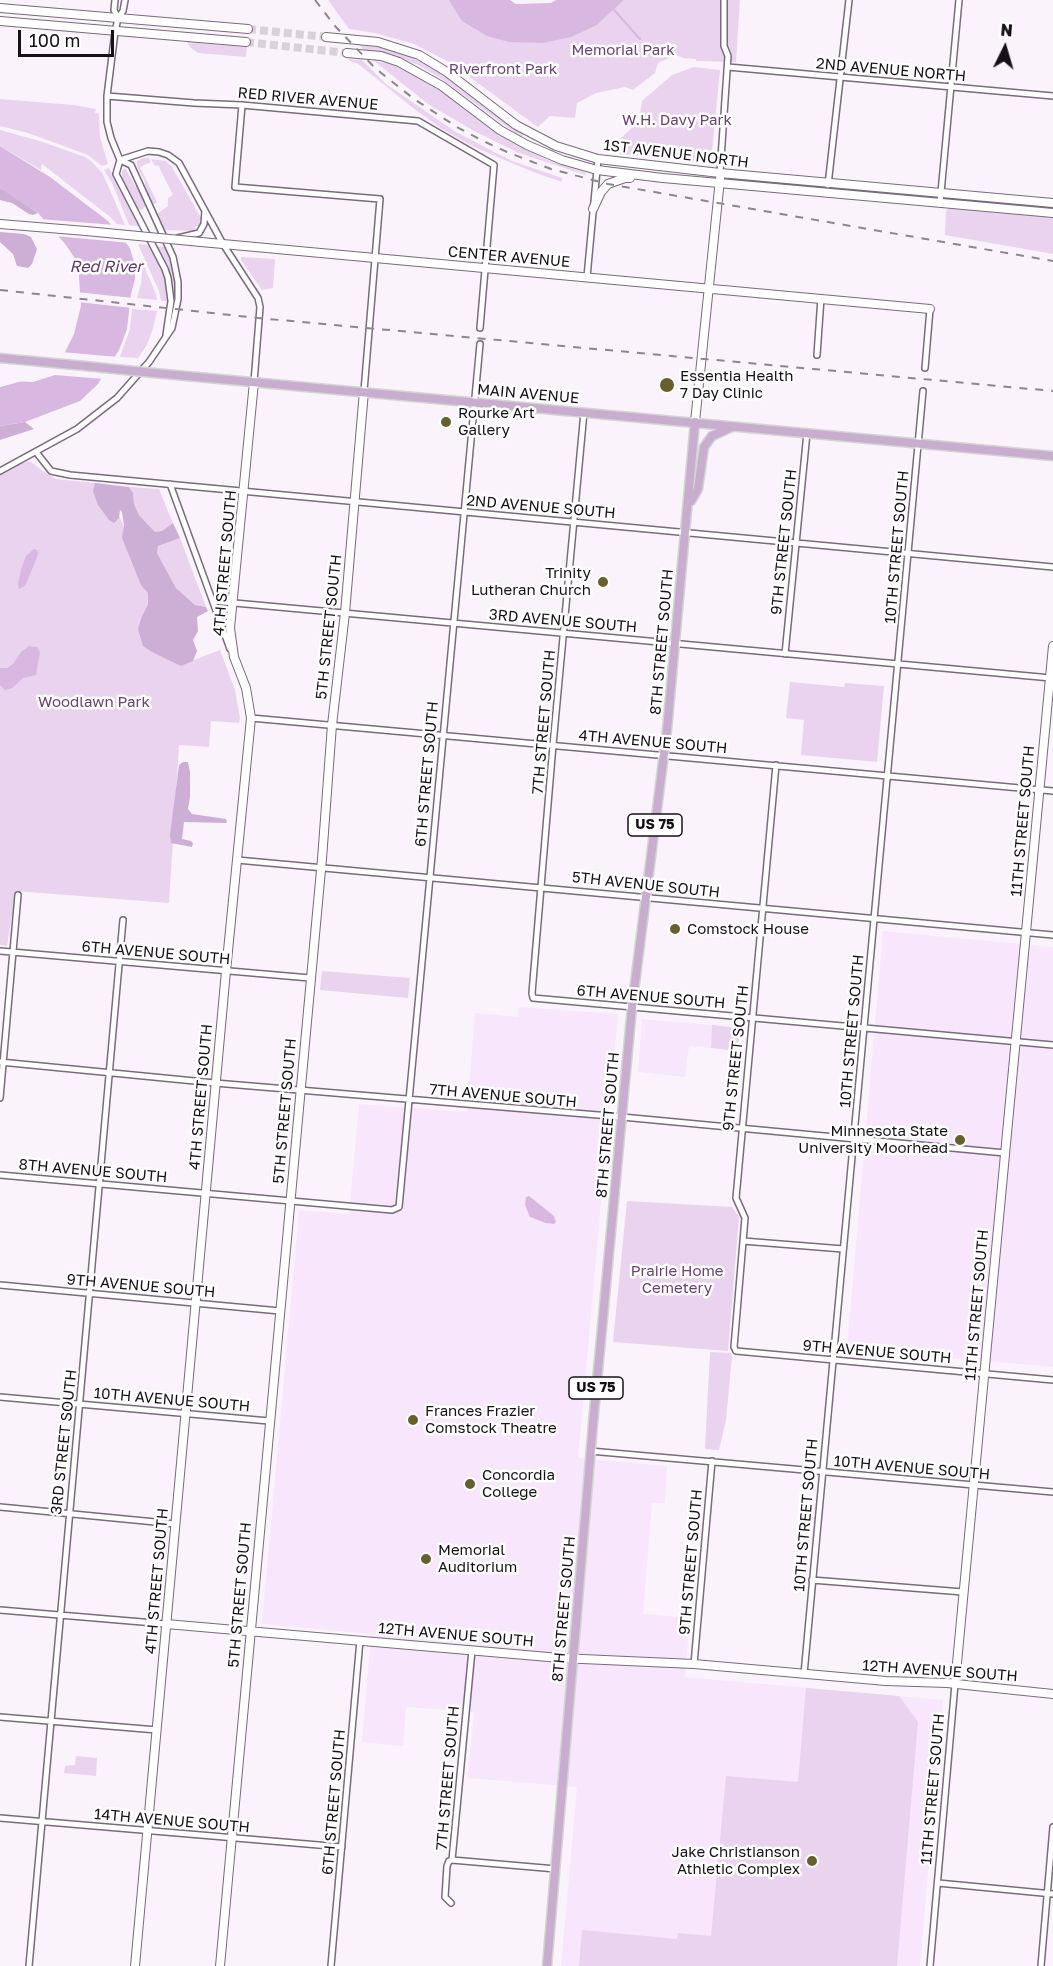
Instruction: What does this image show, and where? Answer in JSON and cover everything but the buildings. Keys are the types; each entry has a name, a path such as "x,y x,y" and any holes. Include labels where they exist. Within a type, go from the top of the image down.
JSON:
{"main road":[{"name":"MAIN AVENUE","path":"0,358 1053,456"},
{"name":"8TH STREET SOUTH","path":"547,1966 590,1450 632,1007 667,730 695,422"},
{"path":"688,506 698,489 704,447 712,436 735,426"}],"street":[{"path":"116,0 114,10 118,18"},
{"path":"125,0 115,32 107,96 107,122 120,160 116,174 168,278 171,301 166,337"},
{"path":"720,173 729,56 724,46 724,0"},
{"path":"827,192 849,0"},
{"path":"940,203 959,0"},
{"path":"0,8 248,29"},
{"path":"0,21 246,42"},
{"name":"1ST AVENUE NORTH","path":"326,37 378,42 419,55 447,72 516,125 556,146 598,159 720,173 1053,203"},
{"name":"1ST AVENUE NORTH","path":"347,53 381,56 399,62 442,86 500,130 527,145 562,160 597,170 1053,213"},
{"name":"2ND AVENUE NORTH","path":"728,67 1053,96"},
{"name":"RED RIVER AVENUE","path":"107,96 242,105 418,121 494,165 486,268"},
{"name":"5TH STREET SOUTH","path":"220,1966 301,1090 332,725 345,613 380,199 235,187 242,105"},
{"name":"4TH STREET SOUTH","path":"120,160 148,151 168,155 179,163 223,244 258,298 260,307 230,628 234,657 246,688 251,718 215,1083 135,1966"},
{"path":"587,277 598,159"},
{"path":"0,471 77,429 117,398 149,362 172,328 176,313 178,282 170,248 131,165 120,160"},
{"name":"8TH STREET SOUTH","path":"695,422 720,173"},
{"path":"593,209 601,192 608,184 625,178 663,178"},
{"path":"199,238 204,224 205,210"},
{"name":"CENTER AVENUE","path":"0,224 174,240 199,238 223,244 376,259 930,309"},
{"path":"480,328 486,268"},
{"path":"817,355 821,298"},
{"path":"925,369 930,309"},
{"name":"6TH STREET SOUTH","path":"399,1207 480,344"},
{"name":"10TH STREET SOUTH","path":"804,1674 923,391"},
{"name":"7TH STREET SOUTH","path":"533,999 553,745 584,412"},
{"name":"9TH STREET SOUTH","path":"785,654 807,433"},
{"name":"2ND AVENUE SOUTH","path":"36,452 45,466 59,474 1053,567"},
{"path":"170,484 234,657"},
{"name":"3RD AVENUE SOUTH","path":"213,601 1052,678"},
{"name":"11TH STREET SOUTH","path":"930,1966 973,1485 1017,1041 1025,933 1052,678 1053,646"},
{"name":"4TH AVENUE SOUTH","path":"251,718 1053,791"},
{"name":"9TH STREET SOUTH","path":"736,1351 734,1347 745,1218 736,1198 776,765"},
{"name":"5TH AVENUE SOUTH","path":"237,860 1053,935"},
{"path":"0,1098 18,896"},
{"name":"3RD STREET SOUTH","path":"29,1966 123,920"},
{"name":"6TH AVENUE SOUTH","path":"0,951 310,978"},
{"name":"6TH AVENUE SOUTH","path":"533,999 1053,1045"},
{"name":"7TH AVENUE SOUTH","path":"2,1062 1005,1153"},
{"name":"8TH AVENUE SOUTH","path":"0,1175 392,1210 399,1207"},
{"path":"743,1241 843,1249"},
{"name":"9TH AVENUE SOUTH","path":"0,1285 280,1311"},
{"name":"9TH AVENUE SOUTH","path":"736,1351 1053,1380"},
{"name":"10TH AVENUE SOUTH","path":"0,1397 269,1421"},
{"name":"10TH AVENUE SOUTH","path":"590,1450 1053,1492"},
{"name":"9TH STREET SOUTH","path":"694,1664 712,1461"},
{"path":"0,1507 176,1524"},
{"path":"813,1580 963,1592"},
{"name":"12TH AVENUE SOUTH","path":"0,1610 472,1650 694,1664 955,1684 1053,1694"},
{"name":"6TH STREET SOUTH","path":"331,1966 360,1640"},
{"name":"7TH STREET SOUTH","path":"451,1903 445,1897 447,1866 452,1860 472,1650"},
{"path":"0,1717 157,1730"},
{"name":"14TH AVENUE SOUTH","path":"0,1818 342,1847"},
{"path":"1041,1966 1050,1894 1053,1827"},
{"path":"452,1860 556,1869"},
{"path":"938,1883 1050,1894"}],"shaded area":[{"path":"0,188 38,213 29,214 12,203 0,200"},
{"path":"0,232 24,234 31,237 37,249 32,264 28,268 17,266 13,254 0,242"},
{"path":"25,422 34,429 0,440 0,426"},
{"path":"95,483 129,487 139,515 155,532 162,531 173,523 180,538 158,546 157,553 176,588 195,605 206,607 208,611 197,617 198,631 193,640 197,651 193,661 181,666 143,646 138,629 148,605 148,593 141,585 122,538 124,526 122,512 120,510 119,518 114,523 109,520 98,505 93,491"},
{"path":"188,762 190,772 188,809 192,814 226,819 227,822 184,822 182,839 191,841 192,847 171,843 170,835 179,765"},
{"name":"Minnesota State University Moorhead","path":"883,931 1053,947 1053,1367 847,1349"},
{"name":"Concordia College","path":"519,1007 618,1014 578,1458 667,1466 665,1503 652,1503 643,1614 690,1618 685,1677 943,1700 920,1966 561,1966 577,1787 468,1778 474,1712 408,1707 403,1746 362,1742 371,1634 262,1624 299,1210 349,1214 359,1104 467,1112 475,1013 518,1017"},
{"path":"642,1019 712,1025 711,1048 689,1046 685,1077 638,1072"}],"green space":[{"path":"328,0 449,0 453,4 597,25 624,0 740,0 736,62 696,61 696,59 676,55 658,63 655,73 633,90 625,87 596,93 577,103 575,118 550,116 538,127 449,62 414,44 375,33 349,29"},
{"path":"187,42 247,47 246,57 198,53"},
{"path":"359,45 401,53 430,66 524,133 521,137 439,77 418,65 394,56 364,50"},
{"path":"348,59 362,60 386,84 456,132 512,161 562,178 562,182 474,147 442,129 357,63"},
{"path":"373,60 407,69 434,84 527,150 547,160 586,173 585,175 519,153 474,131 428,104"},
{"name":"W.H. Davy Park","path":"694,67 720,70 711,162 619,154 620,139 639,121 642,101 672,75"},
{"path":"0,99 96,109 95,113 99,114 100,137 108,164 102,166 88,155 28,133 0,126"},
{"path":"0,130 43,142 91,161 103,174 125,225 117,224 42,164 41,170 0,146"},
{"path":"149,158 151,162 140,167 157,202 155,204 152,204 137,167 137,161"},
{"path":"151,159 166,161 172,167 201,218 201,226 196,226 194,231 165,230 157,214 168,206 168,198 173,195 158,165 155,166"},
{"path":"109,168 138,226 129,225 112,183 104,170"},
{"path":"125,168 146,203 141,210 135,207 122,180 122,171"},
{"path":"949,208 1053,217 1053,254 945,235 946,211"},
{"path":"138,244 150,245 161,265 167,284 168,301 161,301 159,291"},
{"path":"156,246 168,247 177,288 173,288"},
{"path":"241,257 275,259 273,288 262,290"},
{"path":"143,264 156,294 157,300 137,298"},
{"path":"132,309 157,311 147,345 138,358 120,357 130,329"},
{"name":"Woodlawn Park","path":"30,461 56,479 106,484 181,665 220,650 235,690 240,718 239,723 211,721 209,747 179,745 169,903 16,891 7,946 0,945 0,475"},
{"path":"129,487 159,489 173,523 162,531 155,532 139,515"},
{"path":"180,538 206,607 195,605 176,588 157,553 158,546"},
{"path":"790,682 844,687 845,683 884,686 877,762 801,755 804,720 786,718"},
{"path":"322,971 410,978 408,998 320,990"},
{"path":"712,1025 740,1028 738,1051 711,1048"},
{"name":"Prairie Home Cemetery","path":"627,1201 732,1207 739,1217 728,1351 613,1342"},
{"path":"710,1352 731,1353 732,1356 726,1420 719,1450 705,1449"},
{"name":"Jake Christianson Athletic Complex","path":"806,1688 899,1696 918,1722 897,1966 579,1966 582,1930 677,1939 678,1933 711,1936 726,1776 798,1782"},
{"path":"76,1756 97,1758 96,1776 64,1773 65,1766 75,1765"}],"water":[{"path":"449,0 510,0 516,4 551,3 556,0 624,0 597,25 571,37 543,43 509,42 487,36 462,21"},
{"name":"Red River","path":"0,146 50,177 108,221 130,248 135,266 135,279 127,329 119,350 98,384 80,401 25,422 0,426 0,387 37,377 61,360 74,334 81,306 78,263 66,245 38,213 0,188"},
{"path":"34,549 38,553 36,560 25,586 19,589 18,584 26,556"},
{"path":"29,646 37,647 40,652 36,675 23,678 11,689 5,690 0,685 0,668 7,668 13,664 21,652"},
{"path":"529,1196 554,1216 556,1222 554,1224 530,1217 525,1205 526,1197"}],"pier":[{"path":"39,219 115,225 130,243 55,236"},
{"path":"76,292 133,298 132,308 78,302"},
{"path":"61,352 118,357 104,379 55,375 33,382 11,381 36,374 58,358"}],"waterway":[{"path":"614,10 640,39"}],"tunnel":[{"path":"248,29 326,37"},
{"path":"246,42 347,53"}],"railway":[{"path":"315,0 335,26 375,68 414,99 481,140 551,169 608,184 1053,261"},
{"path":"0,290 258,318 1053,391"}],"place":[{"name":"Essentia Health 7 Day Clinic","path":"667,385"},
{"name":"Rourke Art Gallery","path":"446,422"},
{"name":"Trinity Lutheran Church","path":"603,582"},
{"name":"Comstock House","path":"675,929"},
{"name":"Minnesota State University Moorhead","path":"960,1140"},
{"name":"Frances Frazier Comstock Theatre","path":"413,1420"},
{"name":"Concordia College","path":"470,1484"},
{"name":"Memorial Auditorium","path":"426,1559"},
{"name":"Jake Christianson Athletic Complex","path":"812,1861"}],"park label":[{"name":"Memorial Park","path":"623,50"},
{"name":"Riverfront Park","path":"503,69"}]}
